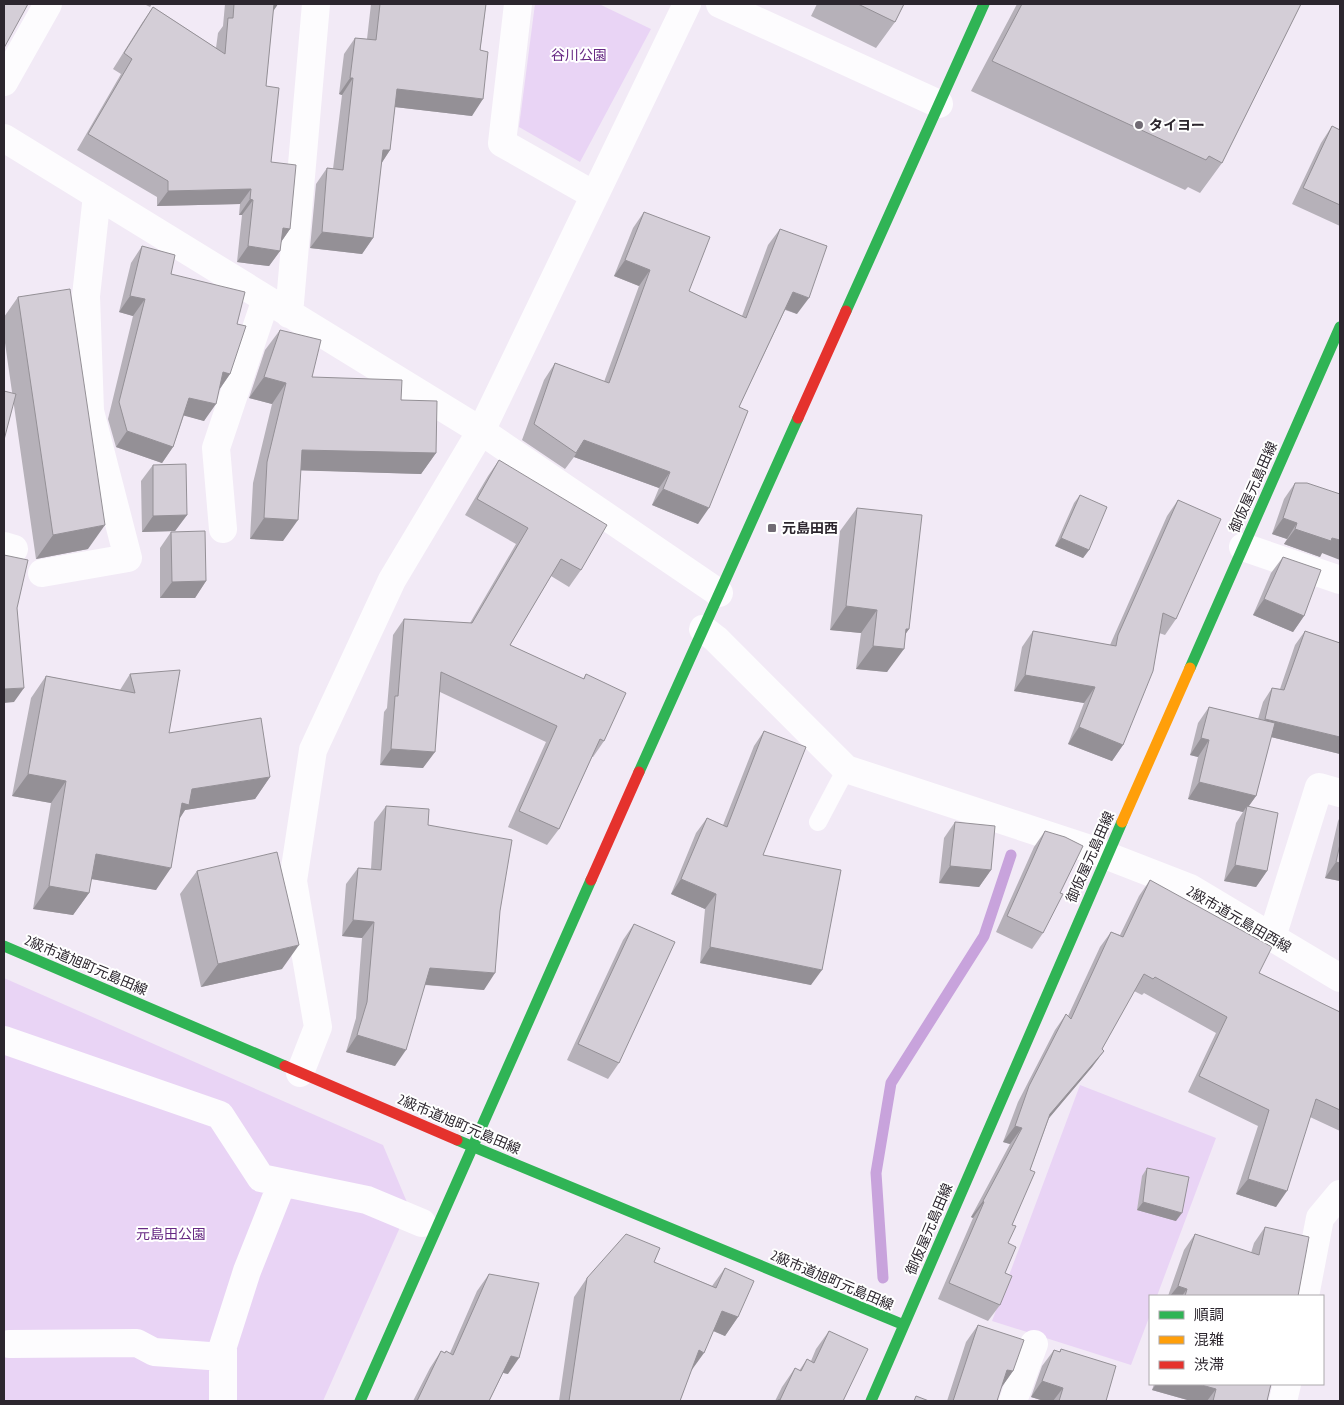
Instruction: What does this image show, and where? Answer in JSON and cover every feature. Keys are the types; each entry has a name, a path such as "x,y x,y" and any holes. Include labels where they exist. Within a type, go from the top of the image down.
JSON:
{"street":[{"path":"4,82 48,4"},
{"path":"290,314 316,4"},
{"path":"518,4 502,143 594,195"},
{"path":"300,1073 318,1027 293,881 314,750 392,580 481,431 687,4"},
{"path":"720,4 939,104"},
{"path":"360,1401 703,629 984,4"},
{"path":"4,138 481,431 720,593"},
{"path":"42,573 128,558 90,411 86,296 97,195"},
{"path":"222,529 216,448 266,299"},
{"name":"御仮屋元島田線","path":"870,1401 1107,855 1340,327"},
{"path":"1243,547 1340,580"},
{"path":"703,629 716,639 846,769"},
{"name":"2級市道元島田西線","path":"846,769 1107,855 1190,888 1340,978"},
{"path":"1272,937 1319,787 1340,793"},
{"name":"2級市道旭町元島田線","path":"4,946 300,1073 904,1326"},
{"path":"4,1040 220,1115 261,1178 366,1200 422,1223"},
{"path":"223,1401 223,1346 247,1271 282,1183"},
{"path":"1305,1295 1320,1218 1340,1194"},
{"path":"9,1344 137,1343 154,1352 223,1357"},
{"path":"1013,1401 1034,1344"},
{"path":"1283,1401 1287,1385"}],"lane":[{"path":"818,822 846,769"}],"green space":[{"name":"谷川公園","path":"535,4 599,4 651,29 580,162 519,127"},
{"name":"元島田公園","path":"4,978 383,1145 409,1207 323,1401 4,1401"},
{"path":"1080,1085 1216,1138 1157,1295 1149,1295 1149,1318 1131,1365 992,1321"}],"building":[{"path":"4,4 28,4 4,48"},
{"path":"234,4 274,4 266,86 279,88 271,162 296,165 290,229 283,228 280,251 248,246 253,200 250,199 251,189 168,191 168,181 88,134 132,59 124,53 153,7 225,54 228,18 233,18"},
{"path":"380,4 486,4 480,50 488,52 483,99 397,89 390,150 383,150 373,238 322,232 327,168 343,170 353,78 350,78 355,38 376,40"},
{"path":"858,4 904,4 895,22"},
{"name":"タイヨー","path":"1022,4 1301,4 1222,163 1209,156 1206,160 992,61"},
{"path":"1332,126 1340,130 1340,205 1303,188"},
{"path":"644,212 710,237 689,291 746,318 780,229 827,246 809,298 793,292 739,407 748,411 709,508 663,489 670,472 584,440 576,453 534,424 555,363 609,383 650,270 625,260"},
{"path":"142,246 175,255 171,274 245,292 237,324 246,326 230,374 223,372 216,404 189,398 173,447 127,431 119,402 145,299 130,296"},
{"path":"70,289 105,525 53,535 18,297"},
{"path":"280,330 321,340 312,377 402,380 401,400 437,401 436,453 302,450 298,520 264,518 267,462 286,383 264,377"},
{"path":"4,391 16,394 4,440"},
{"path":"499,460 607,525 581,570 561,559 510,645 584,679 586,674 626,693 604,741 600,739 559,829 519,811 557,726 441,672 435,752 391,749 395,696 398,696 404,619 472,623 528,528 477,499"},
{"path":"186,464 187,515 153,516 153,465"},
{"path":"1295,483 1307,483 1340,494 1340,540 1332,538 1331,541 1295,529 1297,523 1283,518"},
{"path":"1080,495 1107,507 1089,550 1061,538"},
{"path":"1178,500 1221,519 1176,619 1163,613 1153,671 1123,745 1079,727 1095,687 1025,675 1033,631 1116,646 1118,635"},
{"path":"857,508 922,515 909,629 906,629 904,649 873,646 877,610 846,606"},
{"path":"205,531 206,581 172,582 171,532"},
{"path":"4,555 28,560 17,608 24,688 4,689"},
{"path":"1283,557 1321,570 1304,616 1264,599"},
{"path":"1305,631 1340,643 1340,737 1265,719 1272,688 1284,690"},
{"path":"180,670 169,733 261,718 270,777 192,789 189,805 182,803 171,868 96,854 89,893 49,886 66,781 28,774 46,676 135,693 130,674"},
{"path":"1209,707 1275,723 1256,796 1199,782 1209,740 1201,738"},
{"path":"764,731 806,747 763,855 841,870 822,970 710,947 716,894 681,879 707,818 727,827"},
{"path":"386,806 429,809 428,825 512,840 500,911 495,973 430,968 406,1050 357,1035 367,1002 374,922 353,920 358,868 381,870"},
{"path":"1247,806 1278,813 1267,871 1235,865"},
{"path":"955,822 995,826 991,870 950,866"},
{"path":"1045,831 1065,837 1083,846 1060,893 1063,894 1043,933 1007,916"},
{"path":"1340,844 1340,863 1336,862"},
{"path":"277,852 299,945 218,964 197,871"},
{"path":"1150,880 1272,947 1259,973 1340,1012 1340,1110 1316,1099 1287,1191 1248,1179 1269,1110 1199,1076 1227,1017 1155,977 1153,979 1144,974 1102,1049 1104,1051 1050,1114 1030,1170 1035,1172 1012,1225 1016,1226 1008,1243 1016,1247 1005,1273 1012,1276 1000,1305 949,1283 983,1201 1022,1128 1015,1126 1029,1086 1066,1014 1071,1019 1111,932 1123,937"},
{"path":"634,924 675,942 619,1063 578,1044"},
{"path":"1147,1168 1189,1177 1182,1213 1143,1202"},
{"path":"1265,1227 1309,1237 1298,1295 1185,1295 1187,1289 1178,1286 1195,1234 1259,1255"},
{"path":"626,1234 660,1248 654,1262 716,1288 725,1268 754,1281 738,1317 722,1311 704,1353 699,1350 680,1401 569,1401 587,1278"},
{"path":"489,1274 539,1283 519,1358 511,1356 489,1401 417,1401 441,1351 445,1353 446,1351 453,1355"},
{"path":"978,1325 1024,1340 1013,1371 1007,1370 997,1401 953,1401"},
{"path":"829,1331 868,1349 843,1401 778,1401 795,1368 801,1371 807,1359 814,1363"},
{"path":"1061,1349 1116,1366 1106,1401 1059,1401 1063,1388 1042,1381 1054,1350 1060,1352"},
{"path":"1202,1385 1271,1385 1267,1401 1213,1401 1216,1389"},
{"path":"916,1396 929,1401 914,1401"}],"waterway":[{"path":"883,1278 876,1173 891,1083 984,936 1011,855"}],"traffic: fast":[{"path":"846,311 984,4"},
{"path":"1190,668 1340,327"},
{"path":"639,772 798,418"},
{"path":"871,1401 1122,822"},
{"path":"360,1401 591,880"},
{"path":"4,946 285,1066"},
{"path":"457,1140 904,1325"}],"traffic: slow":[{"path":"1122,822 1190,668"}],"traffic: jam":[{"path":"798,418 846,311"},
{"path":"591,880 639,772"},
{"path":"285,1066 457,1140"}],"place":[{"name":"タイヨー","path":"1139,125"},
{"name":"元島田西","path":"772,528"}]}
